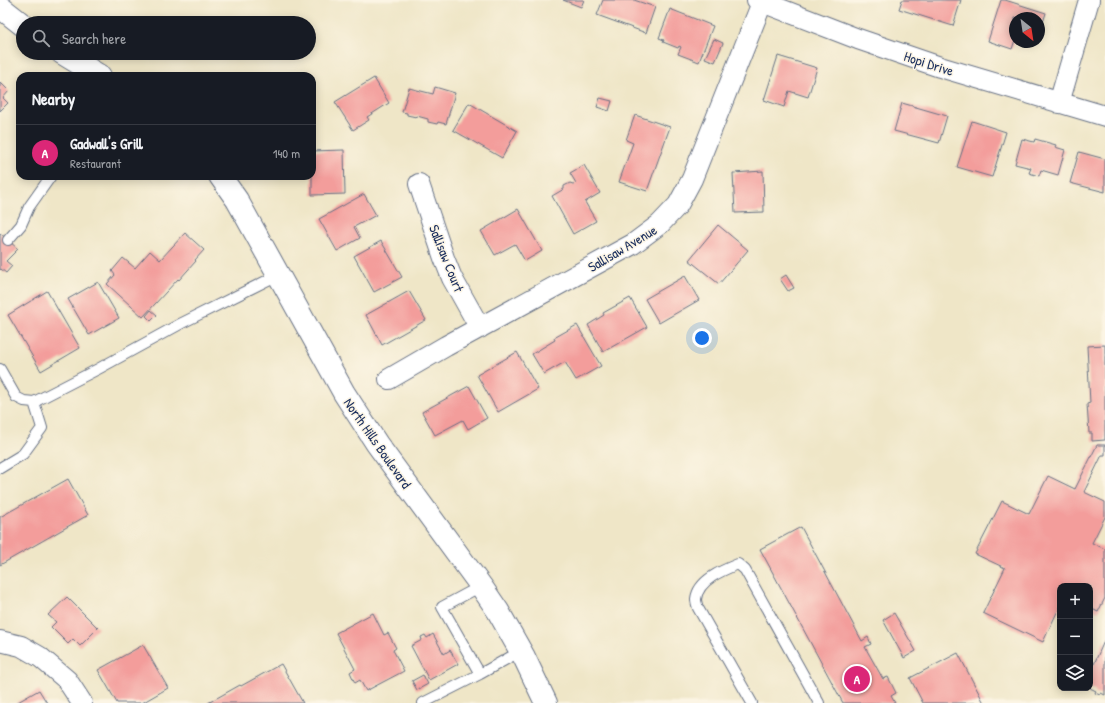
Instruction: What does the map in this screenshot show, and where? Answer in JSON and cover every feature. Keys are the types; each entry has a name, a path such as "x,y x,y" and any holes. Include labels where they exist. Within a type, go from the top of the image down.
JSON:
{"street":[{"path":"9,0 0,6 16,19"},
{"path":"1059,103 1089,0"},
{"name":"Hopi Drive","path":"761,1 858,39 940,67 1105,116"},
{"name":"Sallisaw Avenue","path":"389,379 633,244 660,224 678,205 692,179 761,1"},
{"path":"74,60 93,72"},
{"name":"North Hills Boulevard","path":"223,180 237,200 344,393 373,438 498,611 521,651 546,703"},
{"name":"Sallisaw Court","path":"419,184 452,278 480,328"},
{"path":"0,641 21,646 40,657 67,680 82,703"}],"lane":[{"path":"8,240 21,225 29,207 48,180"},
{"path":"0,369 16,397 24,401 34,402 99,369 182,323 278,275"},
{"path":"0,468 22,454 42,428 34,402"},
{"path":"752,703 698,608 696,598 700,588 716,573 738,564 744,570 819,703"},
{"path":"480,674 442,607 481,586"},
{"path":"423,703 521,651"}],"building":[{"path":"563,0 584,0 581,7"},
{"path":"603,0 634,0 655,7 646,33 597,15"},
{"path":"902,0 961,0 953,26 899,9"},
{"path":"1001,0 1043,12 1009,12 1009,48 988,41"},
{"path":"670,9 713,26 699,62 678,54 681,47 679,46 678,48 663,42 664,40 659,38"},
{"path":"714,39 723,43 715,62 705,58"},
{"path":"778,56 817,68 808,97 789,91 784,107 764,100"},
{"path":"374,78 389,103 367,117 369,120 353,130 335,102"},
{"path":"0,82 9,91 3,98 8,103 0,111"},
{"path":"435,87 455,93 446,124 428,122 428,119 407,115 407,113 402,112 409,88 433,94"},
{"path":"600,98 612,101 609,111 597,107"},
{"path":"469,103 517,131 502,158 453,130"},
{"path":"902,103 947,116 939,143 894,131"},
{"path":"635,115 670,127 647,191 619,182 633,143 626,140"},
{"path":"972,121 1006,132 992,177 957,167"},
{"path":"1022,139 1034,142 1035,139 1056,145 1055,147 1065,150 1058,175 1041,170 1039,176 1029,173 1031,168 1015,164"},
{"path":"344,150 345,194 312,195 312,180 316,180 316,151"},
{"path":"1079,152 1105,159 1105,192 1070,183"},
{"path":"584,165 600,193 585,202 596,221 573,234 552,196 564,189 564,186 570,183 576,183 570,173"},
{"path":"763,171 764,212 735,213 733,173"},
{"path":"364,194 376,215 354,227 360,238 337,251 319,219"},
{"path":"518,209 542,251 525,261 515,244 495,255 481,231"},
{"path":"718,225 748,250 719,284 689,260"},
{"path":"0,233 18,249 6,261 12,266 6,273 1,269 0,270"},
{"path":"185,233 204,250 179,280 178,279 143,317 107,284 115,275 112,271 123,258 135,268 150,251 160,260"},
{"path":"381,241 402,277 374,292 354,256"},
{"path":"786,275 794,288 788,291 780,279"},
{"path":"685,276 699,300 659,323 645,299"},
{"path":"98,282 119,318 89,335 68,299"},
{"path":"47,291 80,348 41,371 8,315"},
{"path":"409,291 426,320 382,345 366,315"},
{"path":"630,298 647,327 603,352 588,325 604,315 603,313"},
{"path":"151,310 157,315 151,321 146,316"},
{"path":"577,325 601,366 576,380 565,362 544,374 532,354 555,340 554,338"},
{"path":"1105,345 1105,440 1092,441 1092,433 1089,433 1087,404 1090,403 1087,346"},
{"path":"517,352 538,389 498,412 477,375"},
{"path":"469,386 487,418 468,429 463,420 435,435 422,412"},
{"path":"1097,445 1105,445 1105,455 1102,455 1084,492 1105,502 1105,517 1092,543 1105,549 1105,598 1098,612 1093,610 1093,583 1057,583 1057,612 1043,642 983,613 1005,568 975,554 1002,501 1029,514 1048,476 1075,489"},
{"path":"68,479 88,515 0,565 0,517"},
{"path":"801,527 862,641 868,637 871,644 865,647 883,679 888,677 896,693 891,696 895,703 843,703 760,549"},
{"path":"67,597 98,628 80,646 73,639 68,644 51,627 56,622 48,615"},
{"path":"373,613 384,635 388,633 396,648 393,650 404,671 366,691 360,680 355,683 350,672 355,669 336,633"},
{"path":"894,613 916,651 904,658 883,620"},
{"path":"433,634 444,654 450,650 458,664 429,680 411,646 422,640 421,637 425,635 427,638"},
{"path":"1105,639 1105,695 1095,693 1096,691 1093,690 1094,664"},
{"path":"143,645 168,688 142,703 117,703 98,670"},
{"path":"958,653 984,703 923,703 910,678"},
{"path":"281,664 303,703 208,703 240,685 241,686"},
{"path":"423,675 428,684 417,690 412,681"},
{"path":"39,690 47,703 16,703"}],"place":[{"name":"Gadwall's Grill","path":"857,679"}]}
